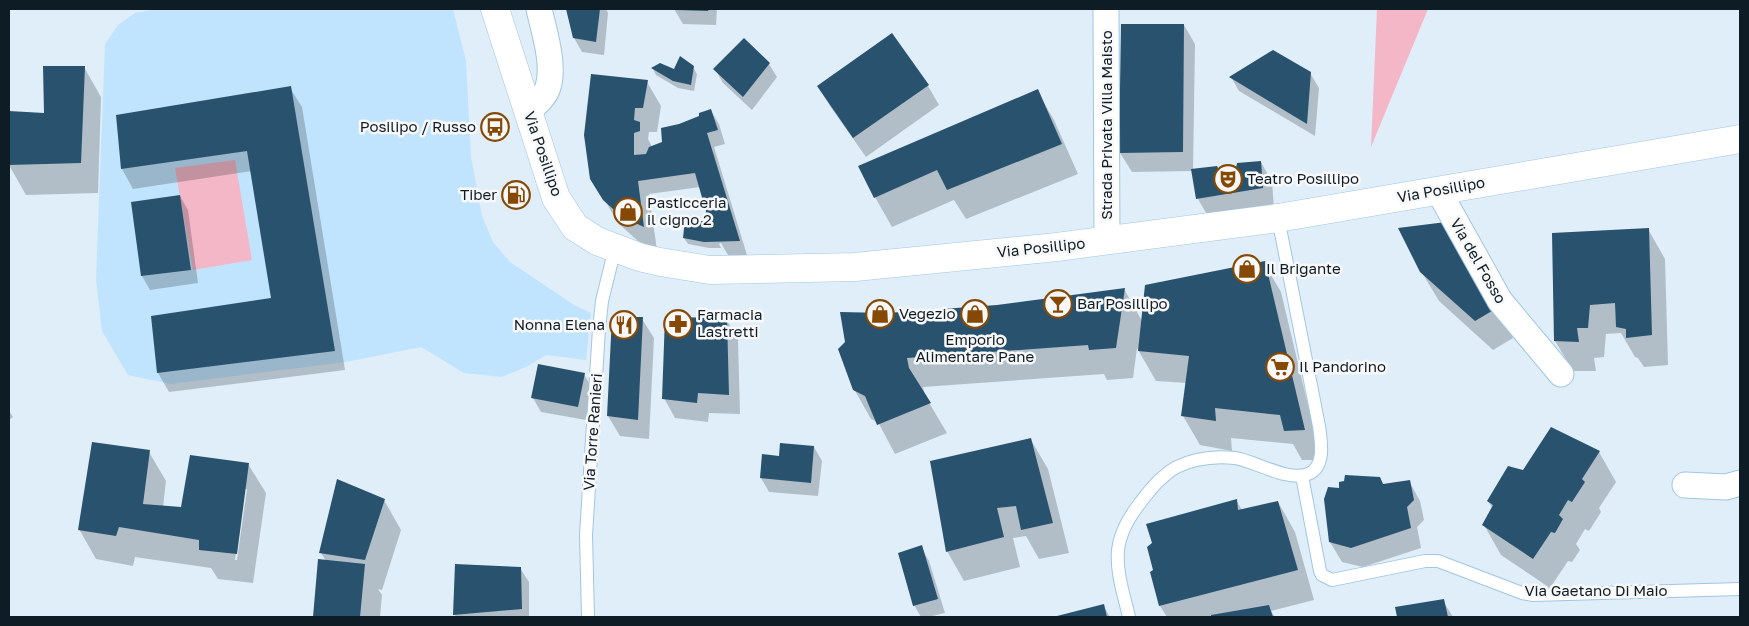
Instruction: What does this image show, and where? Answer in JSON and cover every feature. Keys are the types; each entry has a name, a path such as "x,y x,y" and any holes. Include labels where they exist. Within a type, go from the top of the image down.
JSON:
{"street":[{"name":"Via Posillipo","path":"495,9 556,198 575,227 597,241 639,257 710,270 855,267 1057,247 1278,218 1740,139"},
{"path":"528,111 541,99 548,88 550,74 539,9"},
{"name":"Strada Privata Villa Maisto","path":"1106,9 1107,240"},
{"name":"Via del Fosso","path":"1438,190 1500,301 1561,374"},
{"path":"1685,485 1726,487 1740,483"}],"lane":[{"path":"1129,617 1119,574 1118,551 1120,535 1132,514 1164,475 1188,463 1209,457 1237,458 1295,476 1310,474 1316,468 1319,461 1322,450 1319,426 1278,218"},
{"name":"Via Torre Ranieri","path":"588,617 586,535 599,329 602,302 615,248"},
{"name":"Via Gaetano Di Maio","path":"1302,476 1320,570 1322,575 1332,580 1425,561 1438,561 1522,593 1533,595 1740,589"}],"shaded area":[{"path":"158,9 453,9 466,61 471,157 482,216 493,242 510,262 574,305 591,313 586,360 546,355 528,366 502,377 464,373 421,347 346,362 171,384 128,375 102,331 96,279 105,44 118,25 135,13"},
{"path":"1377,9 1428,9 1371,147"},
{"path":"235,160 252,260 193,270 175,168"}],"building":[{"path":"566,9 600,9 596,42 573,38"},
{"path":"677,9 709,9 708,11"},
{"path":"1121,24 1184,24 1183,152 1119,153"},
{"path":"892,33 929,85 853,138 817,86"},
{"path":"744,38 770,63 743,97 713,69"},
{"path":"1273,50 1311,72 1307,124 1229,77"},
{"path":"680,56 694,66 691,85 673,81 651,68 660,63 674,69"},
{"path":"43,66 85,66 81,163 9,165 9,111 44,113"},
{"path":"591,74 648,80 643,108 635,108 634,120 640,122 640,131 634,133 634,155 646,154 649,147 662,142 661,128 679,124 711,109 718,130 707,133 740,241 704,242 683,238 685,219 709,222 695,173 638,181 644,227 622,217 603,200 590,179 584,135"},
{"path":"291,86 335,351 157,373 151,316 271,298 247,151 121,169 116,115"},
{"path":"1038,89 1062,144 947,190 937,170 874,198 858,166"},
{"name":"Teatro Posillipo","path":"1261,161 1263,188 1196,199 1191,169 1217,166 1219,170 1236,168 1237,163"},
{"path":"180,195 191,270 141,276 131,202"},
{"path":"1446,222 1497,308 1475,321 1420,272 1398,228"},
{"path":"1649,228 1652,335 1626,338 1626,329 1616,327 1615,303 1590,305 1588,328 1577,328 1579,342 1554,341 1552,233"},
{"path":"1265,261 1305,430 1284,431 1280,415 1215,408 1216,421 1181,416 1189,356 1138,351 1145,285"},
{"path":"1125,288 1116,348 1089,350 1088,345 907,358 909,368 931,403 877,425 865,396 853,390 838,349 845,342 840,312 887,313 997,305"},
{"path":"612,317 643,317 638,420 607,416"},
{"path":"665,317 727,318 729,395 698,393 697,403 662,399"},
{"path":"538,364 585,373 578,407 531,398"},
{"path":"1551,427 1600,451 1582,479 1585,482 1572,502 1568,500 1559,515 1563,519 1555,533 1551,532 1533,559 1482,525 1493,505 1487,501 1508,466 1523,470"},
{"path":"1031,438 1053,523 1021,530 1016,506 997,508 1004,537 946,552 930,461"},
{"path":"92,442 150,450 143,504 181,507 190,455 249,463 237,554 199,550 199,540 119,527 116,536 78,530"},
{"path":"780,443 814,446 811,483 760,478 762,454 779,456"},
{"path":"1345,475 1380,477 1383,484 1410,480 1414,500 1407,507 1411,528 1351,548 1329,542 1324,499 1328,487 1339,488 1339,482 1344,481"},
{"path":"337,479 385,499 365,560 319,553"},
{"path":"1237,499 1238,510 1278,501 1298,570 1159,606 1150,572 1153,570 1147,547 1152,543 1146,524"},
{"path":"922,545 938,599 913,606 898,553"},
{"path":"318,559 365,564 360,617 313,617"},
{"path":"455,564 521,567 522,609 453,615"},
{"path":"1444,599 1448,617 1397,617 1395,607"},
{"path":"1104,604 1107,617 1053,617"},
{"path":"1269,605 1273,617 1211,617 1211,615"}],"place":[{"name":"Posilipo / Russo","path":"495,127"},
{"name":"Teatro Posillipo","path":"1228,179"},
{"name":"Tiber","path":"516,195"},
{"name":"Pasticceria il cigno 2","path":"628,212"},
{"name":"Il Brigante","path":"1247,269"},
{"name":"Bar Posillipo","path":"1058,304"},
{"name":"Vegezio","path":"880,314"},
{"name":"Emporio Alimentare Pane","path":"975,314"},
{"name":"Farmacia Lastretti","path":"678,324"},
{"name":"Nonna Elena","path":"624,325"},
{"name":"Il Pandorino","path":"1280,367"}]}
